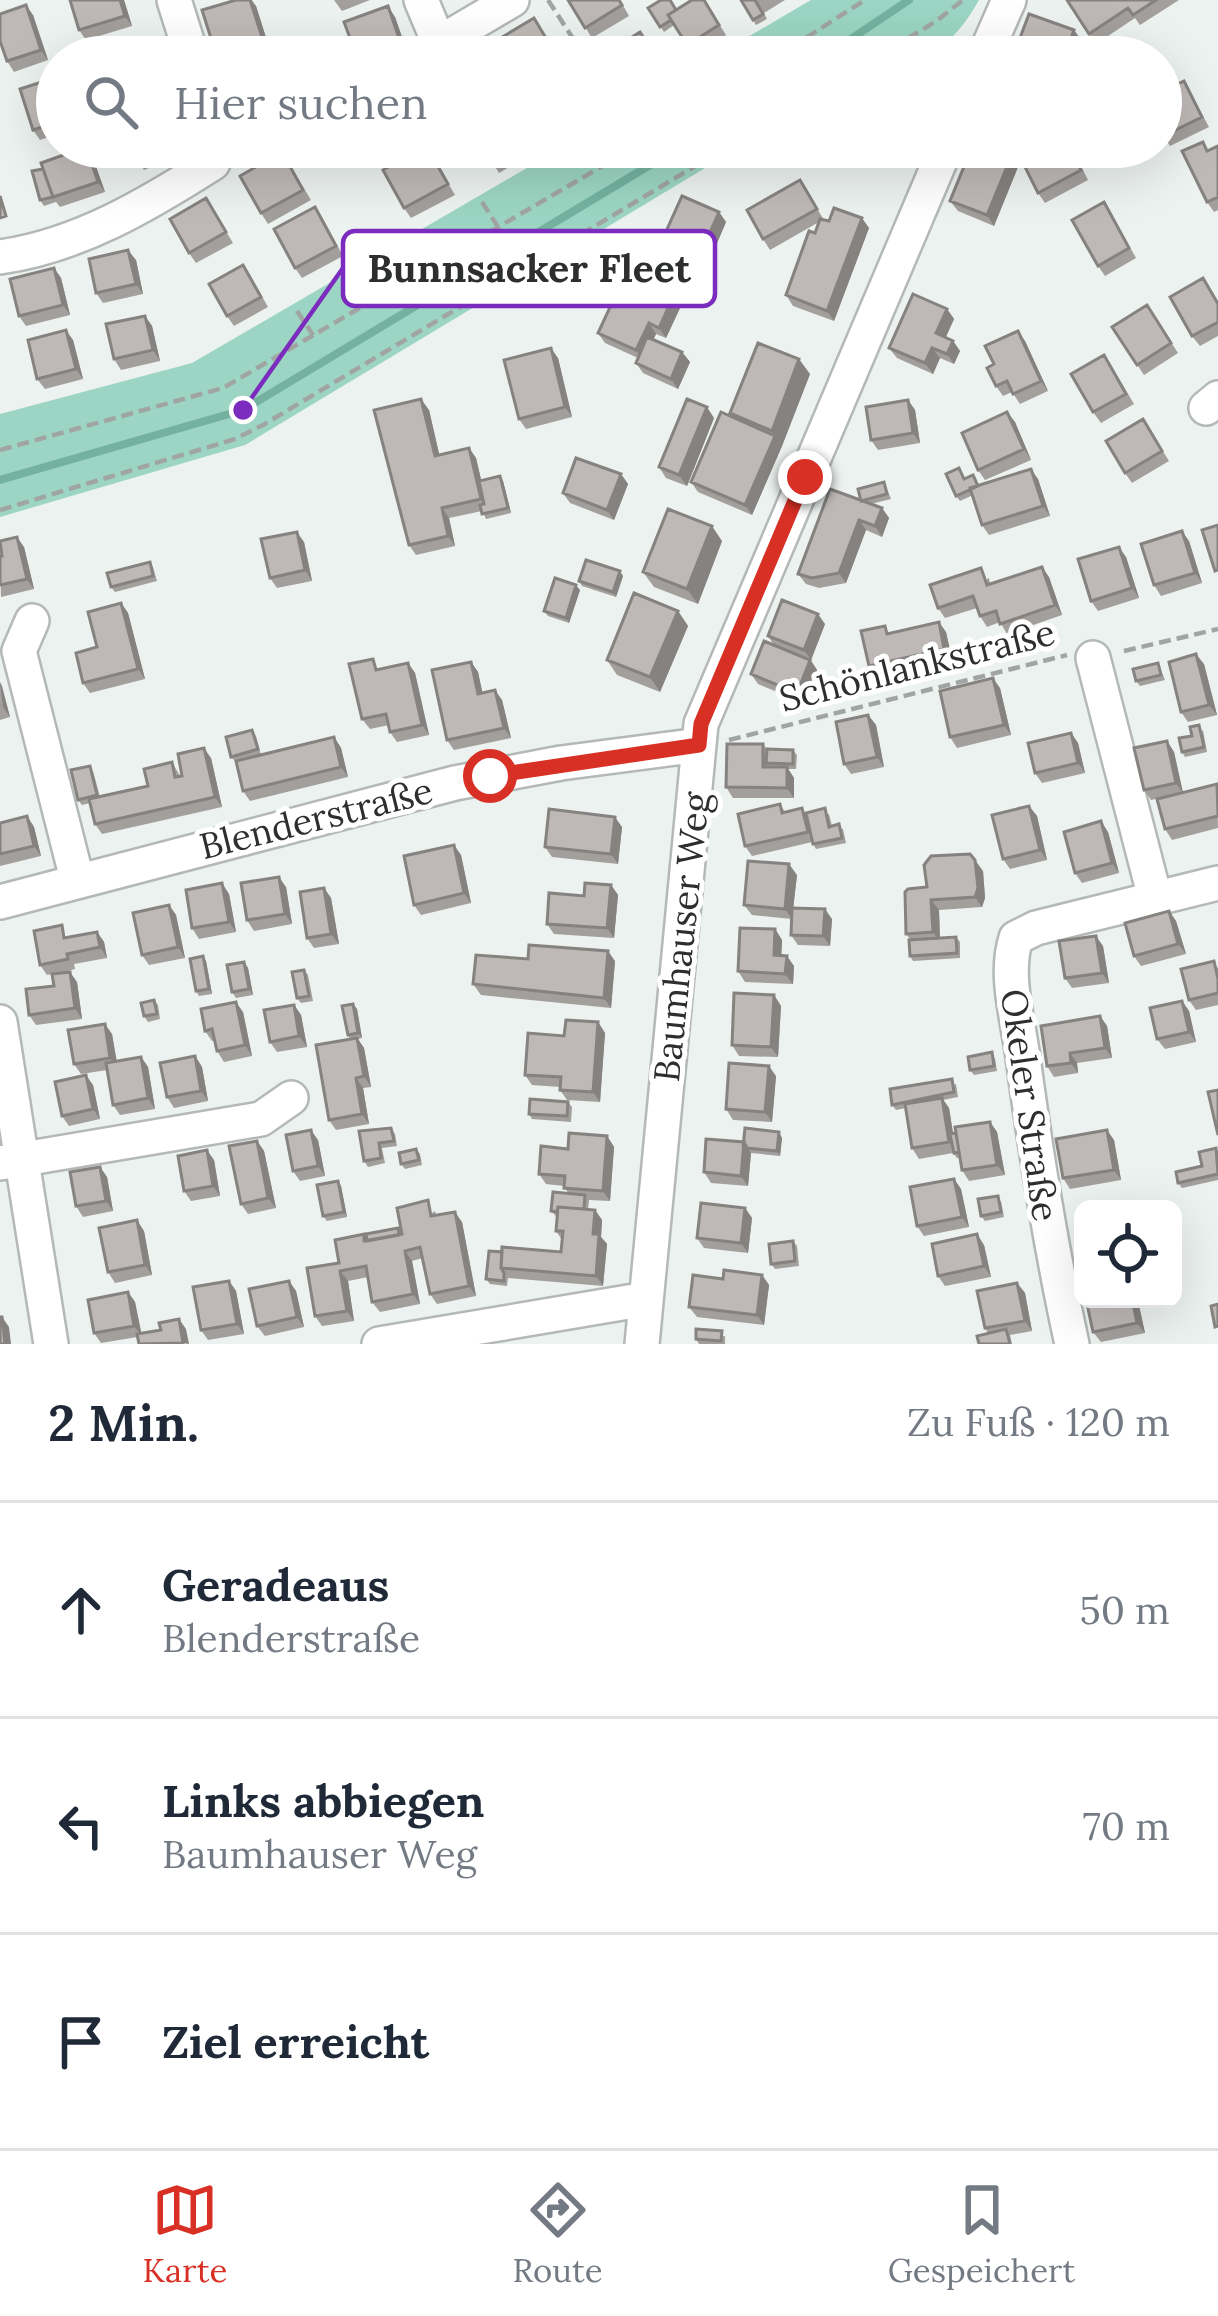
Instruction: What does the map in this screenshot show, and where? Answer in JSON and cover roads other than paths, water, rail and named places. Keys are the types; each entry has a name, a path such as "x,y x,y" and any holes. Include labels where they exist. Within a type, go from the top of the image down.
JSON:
{"street":[{"path":"174,0 185,36"},
{"path":"421,0 436,36"},
{"path":"451,36 512,0"},
{"path":"993,36 1009,0"},
{"path":"0,257 69,240 146,206 207,168"},
{"name":"Baumhauser Weg","path":"641,1344 701,724 937,168"},
{"path":"32,621 19,651 77,879"},
{"path":"1093,658 1155,898"},
{"name":"Blenderstraße","path":"0,902 455,783 699,745"},
{"name":"Okeler Straße","path":"1072,1344 1046,1222 1010,959 1016,938 1036,928 1218,883"},
{"path":"0,1022 12,1161 51,1344"},
{"path":"12,1161 261,1119 291,1098"},
{"path":"379,1344 646,1299"}],"waterway":[{"path":"855,36 909,0"},
{"path":"0,480 243,410 645,168"}],"place":[{"name":"Bunnsacker Fleet","path":"243,410"}]}
